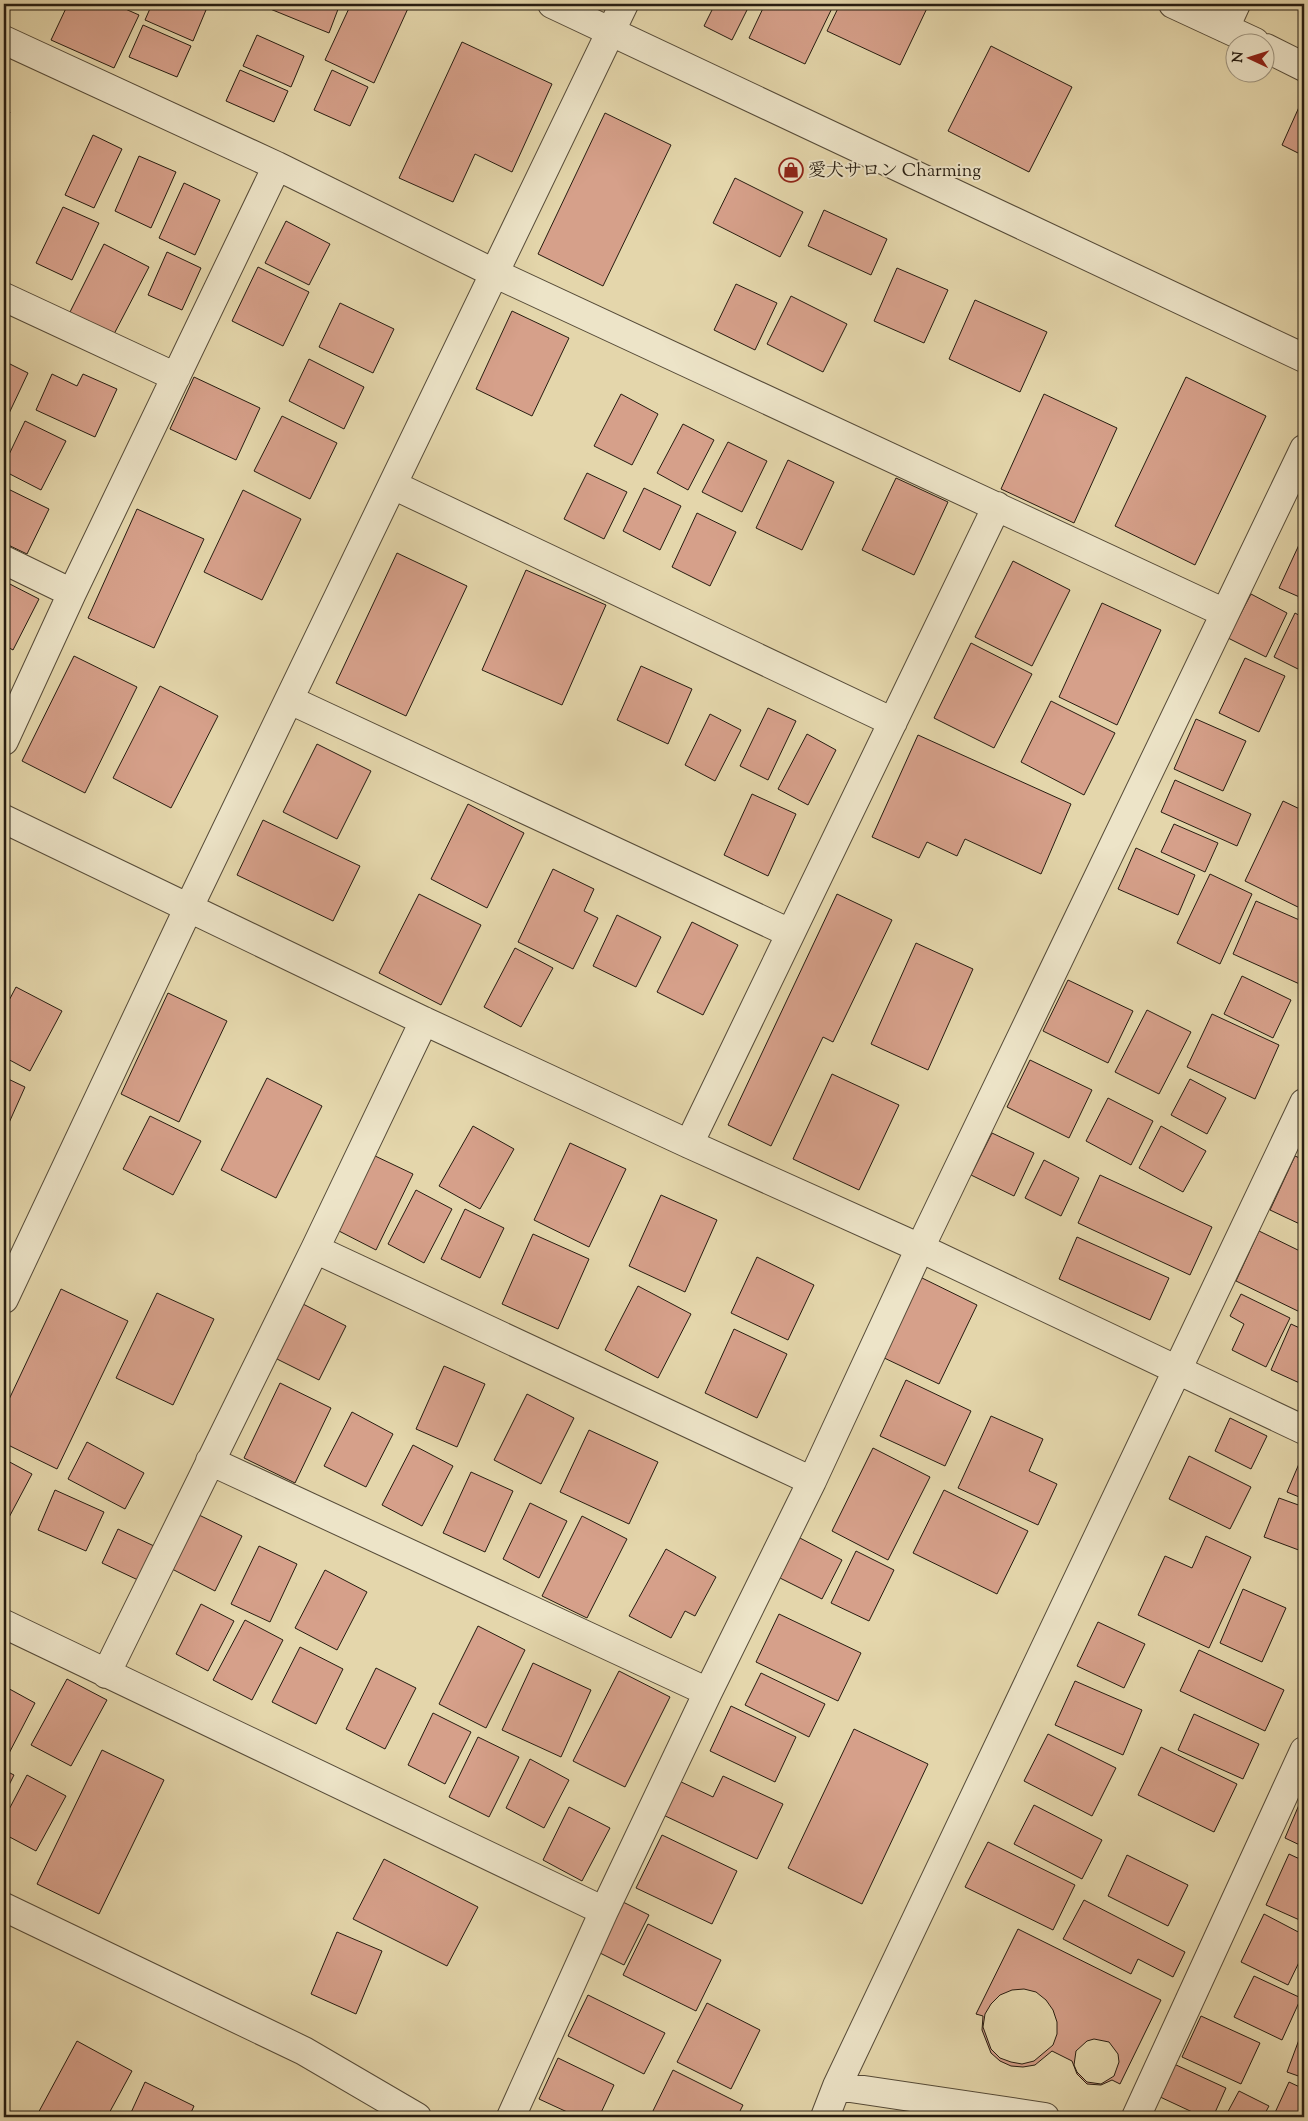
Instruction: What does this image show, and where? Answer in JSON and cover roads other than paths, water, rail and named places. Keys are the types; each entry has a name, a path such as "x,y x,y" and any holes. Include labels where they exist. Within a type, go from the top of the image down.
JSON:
{"street":[{"path":"552,4 1304,358"},
{"path":"4,1299 189,907 624,4"},
{"path":"1173,4 1230,16 1245,32"},
{"path":"4,40 277,166 494,273 1225,613"},
{"path":"1276,53 1304,67"},
{"path":"4,742 72,593 277,166"},
{"path":"4,297 176,377"},
{"path":"511,2117 604,1911 708,1692 812,1481 920,1248 1304,449"},
{"path":"393,485 893,722"},
{"path":"689,1144 997,506"},
{"path":"4,560 72,593"},
{"path":"290,700 790,933"},
{"path":"4,819 424,1021 689,1144 920,1248 1304,1430"},
{"path":"106,1674 315,1249 424,1021"},
{"path":"825,2117 837,2086 1304,1102"},
{"path":"315,1249 812,1481"},
{"path":"210,1460 708,1692"},
{"path":"4,1624 604,1911"},
{"path":"1136,2117 1304,1751"},
{"path":"4,1907 304,2051 417,2117"},
{"path":"837,2086 1045,2117"}],"place":[{"name":"愛犬サロン Charming","path":"791,170"}]}
